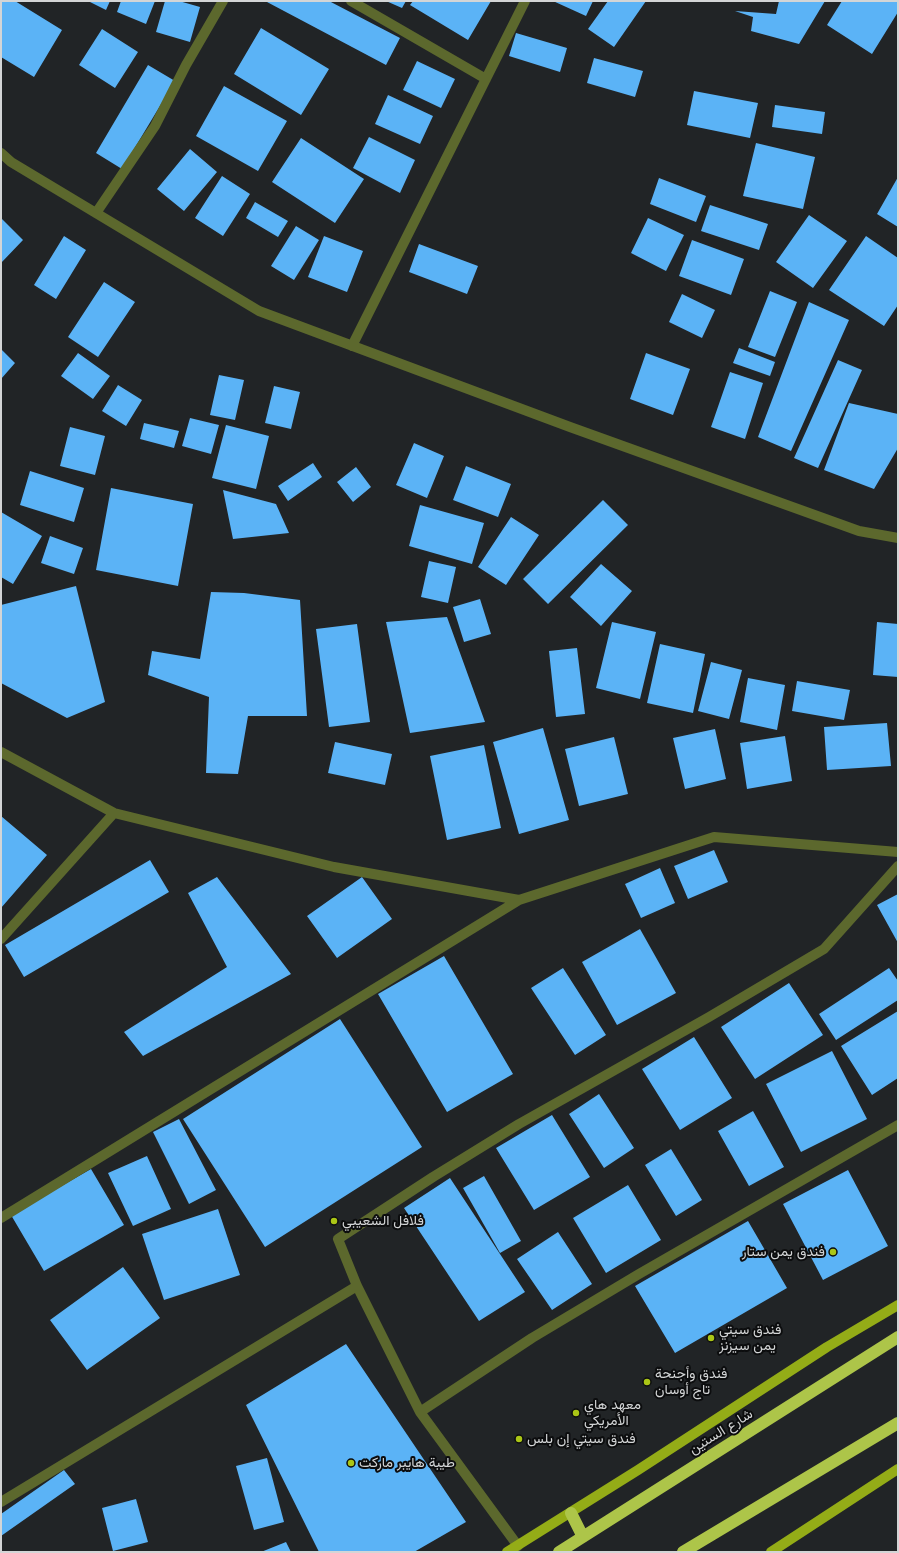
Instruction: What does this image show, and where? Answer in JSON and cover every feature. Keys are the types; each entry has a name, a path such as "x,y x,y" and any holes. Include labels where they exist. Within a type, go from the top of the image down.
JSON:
{"highway":[{"name":"شارع الستين","path":"559,1552 898,1337"},
{"path":"683,1552 898,1423"},
{"path":"571,1513 583,1537"}],"main road":[{"path":"507,1552 571,1513 827,1347 898,1305"},
{"path":"771,1552 898,1469"}],"street":[{"path":"96,213 155,126 186,65 223,1"},
{"path":"351,1 486,79"},
{"path":"352,346 525,1"},
{"path":"1,153 11,162 259,312 585,432 859,530 898,538"},
{"path":"1,752 114,813 334,866 519,900"},
{"path":"1,939 114,813"},
{"path":"1,1218 519,900 714,837 898,852"},
{"path":"518,1546 420,1412 357,1286 338,1239 518,1124 709,1017 824,949 898,866"},
{"path":"420,1412 532,1338 632,1278 898,1125"},
{"path":"1,1502 357,1286"}],"building":[{"path":"1,1 15,1 62,30 34,77 1,57"},
{"path":"88,1 110,1 106,10"},
{"path":"121,1 155,1 146,24 117,12"},
{"path":"165,1 179,1 200,7 190,42 156,32"},
{"path":"329,1 400,38 386,65 267,2"},
{"path":"386,1 406,1 402,8"},
{"path":"413,1 491,1 468,40 410,5"},
{"path":"553,1 593,1 586,16"},
{"path":"608,1 646,1 614,47 588,29"},
{"path":"779,1 825,1 799,44 751,31 753,17 735,11 776,14"},
{"path":"842,1 898,1 898,12 872,54 827,25"},
{"path":"261,28 329,69 301,115 234,74"},
{"path":"102,29 138,52 115,88 79,65"},
{"path":"516,33 567,48 560,72 509,56"},
{"path":"594,58 643,71 635,97 587,83"},
{"path":"417,61 455,79 441,108 403,90"},
{"path":"148,65 175,81 122,169 96,153"},
{"path":"224,86 287,121 258,171 196,136"},
{"path":"694,91 758,103 750,138 687,125"},
{"path":"388,95 433,116 420,144 375,124"},
{"path":"775,105 825,112 822,134 772,127"},
{"path":"369,137 415,160 400,193 353,168"},
{"path":"301,138 364,179 335,223 272,182"},
{"path":"756,143 815,157 803,209 743,196"},
{"path":"190,149 217,172 184,211 157,189"},
{"path":"222,176 250,194 223,236 195,218"},
{"path":"898,177 898,227 877,214"},
{"path":"659,178 706,196 696,222 650,204"},
{"path":"255,202 288,221 278,237 246,218"},
{"path":"710,205 768,224 759,250 701,231"},
{"path":"809,215 847,241 813,288 776,262"},
{"path":"1,218 23,240 1,263"},
{"path":"648,218 684,235 666,271 631,253"},
{"path":"296,226 319,240 294,280 271,266"},
{"path":"64,236 86,250 56,299 34,285"},
{"path":"324,236 363,251 347,292 308,277"},
{"path":"866,236 898,258 898,305 884,326 829,290"},
{"path":"692,240 744,259 731,295 679,276"},
{"path":"419,244 478,266 467,294 409,272"},
{"path":"104,282 135,302 98,357 68,337"},
{"path":"770,291 797,302 775,357 748,347"},
{"path":"682,294 715,310 702,338 669,322"},
{"path":"809,302 849,320 791,451 758,437"},
{"path":"739,348 775,362 770,376 733,363"},
{"path":"1,349 15,363 1,379"},
{"path":"78,353 110,376 93,399 61,376"},
{"path":"646,353 690,369 673,415 630,399"},
{"path":"838,360 862,370 818,468 794,458"},
{"path":"730,372 763,383 745,439 711,427"},
{"path":"219,375 244,380 235,420 210,415"},
{"path":"118,385 142,400 126,426 102,411"},
{"path":"274,386 300,392 291,429 265,423"},
{"path":"849,403 898,414 898,448 874,489 824,470"},
{"path":"190,418 219,425 211,454 182,446"},
{"path":"144,423 179,431 174,448 140,439"},
{"path":"226,425 269,436 256,489 212,478"},
{"path":"70,427 105,436 95,475 60,466"},
{"path":"414,443 444,456 427,498 396,485"},
{"path":"313,463 322,477 288,501 278,486"},
{"path":"466,466 511,484 498,517 453,500"},
{"path":"356,467 371,487 353,502 337,482"},
{"path":"30,471 84,488 74,522 20,505"},
{"path":"111,488 193,504 178,586 96,570"},
{"path":"223,490 276,504 289,533 233,539"},
{"path":"603,500 628,525 548,604 523,579"},
{"path":"420,505 484,523 472,564 409,546"},
{"path":"1,512 42,536 13,584 1,577"},
{"path":"511,517 539,535 506,585 478,567"},
{"path":"50,536 83,548 74,574 41,563"},
{"path":"429,561 456,567 448,603 421,597"},
{"path":"601,564 632,591 601,626 570,597"},
{"path":"76,586 105,702 67,718 1,683 1,605"},
{"path":"211,592 244,593 300,600 307,716 248,716 238,774 206,773 209,697 148,675 152,651 200,659"},
{"path":"480,599 491,634 464,642 453,607"},
{"path":"447,617 485,722 410,733 386,622"},
{"path":"612,622 656,632 640,699 596,688"},
{"path":"877,622 898,624 898,677 873,675"},
{"path":"357,624 370,722 329,727 316,629"},
{"path":"660,644 705,654 693,713 647,703"},
{"path":"577,648 585,714 556,717 549,651"},
{"path":"711,662 742,670 729,719 698,711"},
{"path":"748,678 785,685 777,730 740,722"},
{"path":"797,681 850,690 844,720 792,711"},
{"path":"887,723 891,766 827,770 824,727"},
{"path":"543,728 569,820 519,834 493,742"},
{"path":"715,729 726,779 685,789 673,738"},
{"path":"785,736 792,781 747,789 740,743"},
{"path":"614,737 628,794 579,806 565,749"},
{"path":"335,742 392,754 385,785 328,773"},
{"path":"484,745 501,828 447,840 430,756"},
{"path":"1,816 47,855 1,908"},
{"path":"714,850 728,882 688,899 674,866"},
{"path":"150,860 169,892 24,977 5,945"},
{"path":"660,868 675,903 641,918 625,884"},
{"path":"217,877 291,974 143,1056 124,1032 227,967 188,893"},
{"path":"362,877 392,919 337,958 307,916"},
{"path":"898,894 898,943 877,905"},
{"path":"640,929 676,993 617,1025 582,962"},
{"path":"444,956 513,1074 447,1112 378,994"},
{"path":"563,968 606,1035 575,1055 531,988"},
{"path":"889,968 898,981 898,1000 836,1040 819,1014"},
{"path":"789,983 823,1035 755,1079 721,1027"},
{"path":"898,1011 898,1078 872,1095 841,1046"},
{"path":"340,1019 422,1147 265,1247 183,1119"},
{"path":"694,1037 732,1098 680,1130 642,1069"},
{"path":"832,1051 867,1119 801,1152 766,1084"},
{"path":"599,1094 634,1148 604,1168 569,1114"},
{"path":"753,1111 784,1167 749,1186 718,1131"},
{"path":"552,1115 590,1177 534,1210 496,1148"},
{"path":"179,1119 216,1190 189,1204 153,1132"},
{"path":"671,1149 702,1200 676,1216 645,1165"},
{"path":"147,1156 171,1209 133,1226 108,1173"},
{"path":"91,1169 124,1225 44,1271 11,1215"},
{"path":"848,1170 888,1246 823,1280 783,1204"},
{"path":"484,1176 521,1241 500,1253 463,1188"},
{"path":"450,1178 525,1292 479,1321 404,1208"},
{"path":"628,1185 661,1240 606,1273 573,1218"},
{"path":"218,1209 240,1275 164,1300 142,1234"},
{"path":"748,1221 787,1288 675,1353 635,1286"},
{"path":"558,1232 592,1284 552,1310 517,1259"},
{"path":"123,1267 160,1318 87,1370 50,1320"},
{"name":"طيبة هايبر ماركت","path":"346,1344 466,1522 414,1552 319,1552 246,1405"},
{"path":"267,1458 284,1522 254,1530 236,1466"},
{"path":"64,1470 75,1484 1,1536 1,1514"},
{"path":"136,1499 148,1542 113,1551 102,1508"},
{"path":"286,1542 291,1552 261,1552"}],"place":[{"name":"فلافل الشعيبي","path":"334,1221"},
{"name":"فندق يمن ستار","path":"833,1252"},
{"name":"فندق سيتي يمن سيزنز","path":"711,1338"},
{"name":"فندق وأجنحة تاج أوسان","path":"647,1382"},
{"name":"معهد هاي الأمريكي","path":"576,1413"},
{"name":"فندق سيتي إن بلس","path":"519,1439"},
{"name":"طيبة هايبر ماركت","path":"351,1463"}]}
